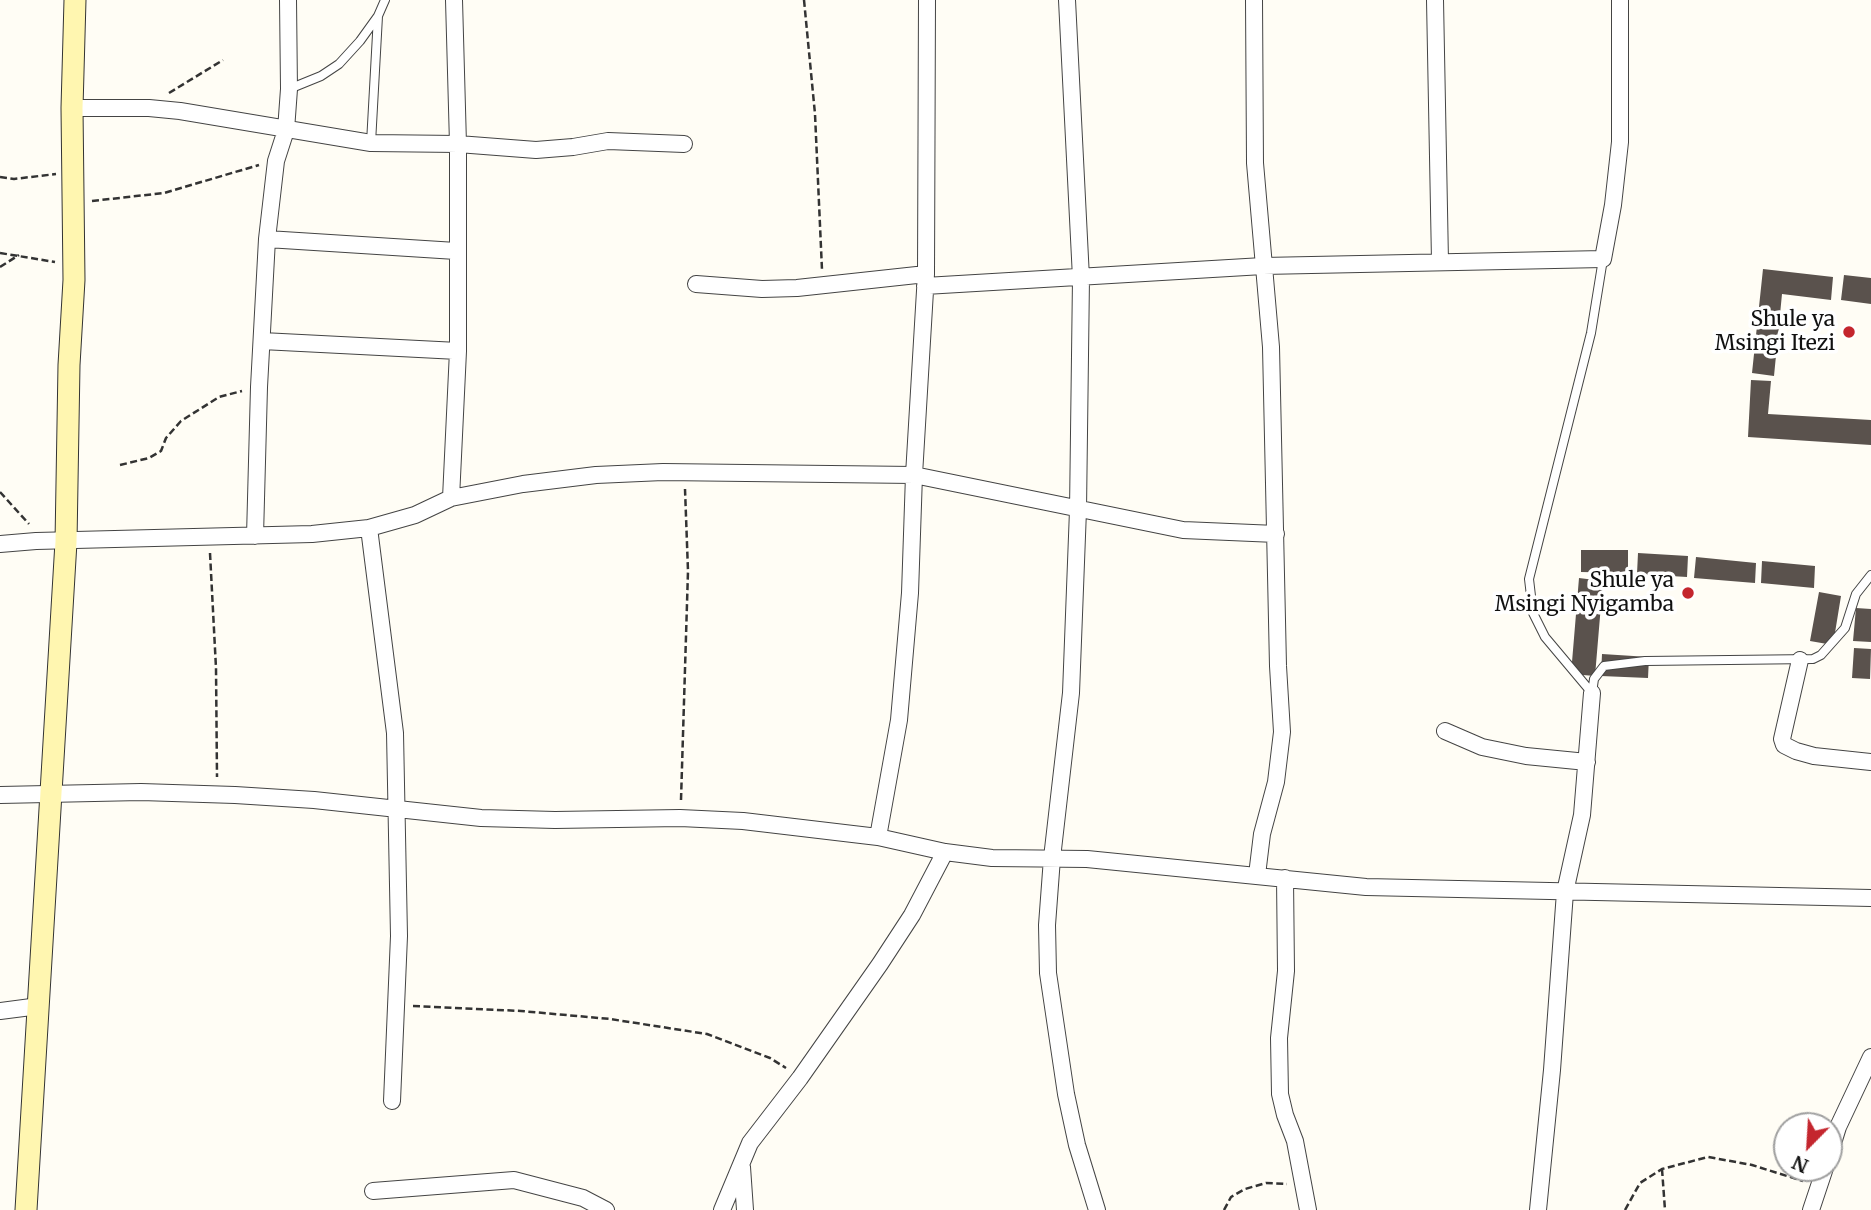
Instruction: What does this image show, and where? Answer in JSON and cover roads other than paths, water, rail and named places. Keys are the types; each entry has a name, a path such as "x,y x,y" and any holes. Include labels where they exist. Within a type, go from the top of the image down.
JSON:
{"street":[{"path":"26,1210 50,793 56,542 74,265 72,108 75,0"},
{"path":"255,536 267,239 276,160 286,130 289,89 288,0"},
{"path":"451,498 458,351 458,144 454,0"},
{"path":"878,837 899,720 910,593 926,280 927,0"},
{"path":"1067,0 1081,278 1078,510 1071,693 1052,858 1047,925 1048,973 1066,1094 1077,1145 1097,1210"},
{"path":"1254,0 1255,163 1271,347 1282,732 1276,782 1262,834 1257,875"},
{"path":"1435,0 1440,261"},
{"path":"696,284 774,289 926,280 1081,278 1263,266 1603,259 1613,205 1620,142 1620,0"},
{"path":"72,108 149,108 225,117 286,130 371,143 458,144 536,149 608,141 684,144"},
{"path":"267,239 456,251"},
{"path":"262,341 458,351"},
{"path":"0,544 312,534 369,528 415,515 451,498 523,484 596,475 684,472 914,475 1182,530 1276,534"},
{"path":"369,528 395,733 399,936 392,1101"},
{"path":"1800,660 1782,739 1784,745 1814,756 1871,762"},
{"path":"1538,1210 1552,1070 1565,892 1582,815 1592,693"},
{"path":"1445,731 1482,747 1587,762"},
{"path":"0,795 217,794 314,800 481,818 680,818 743,821 878,837 945,852 992,858 1052,858 1142,864 1366,887 1871,898"},
{"path":"722,1210 750,1143 800,1078 880,964 912,915 945,852"},
{"path":"1285,878 1286,971 1279,1038 1280,1094 1295,1142 1308,1210"},
{"path":"0,1011 39,1006"},
{"path":"1843,1118 1871,1057"},
{"path":"742,1160 745,1210"},
{"path":"373,1191 514,1180 583,1198 606,1210"},
{"path":"1811,1210 1820,1182"}],"lane":[{"path":"289,89 321,76 339,64 378,16 385,0"},
{"path":"371,143 378,16"},
{"path":"1592,693 1545,637 1533,613 1529,579 1591,333 1603,259"},
{"path":"1592,693 1594,679 1604,666 1657,660 1813,659 1837,639 1845,628 1856,594 1871,575"}],"place":[{"name":"Shule ya Msingi Itezi","path":"1849,332"},
{"name":"Shule ya Msingi Nyigamba","path":"1688,593"}]}
